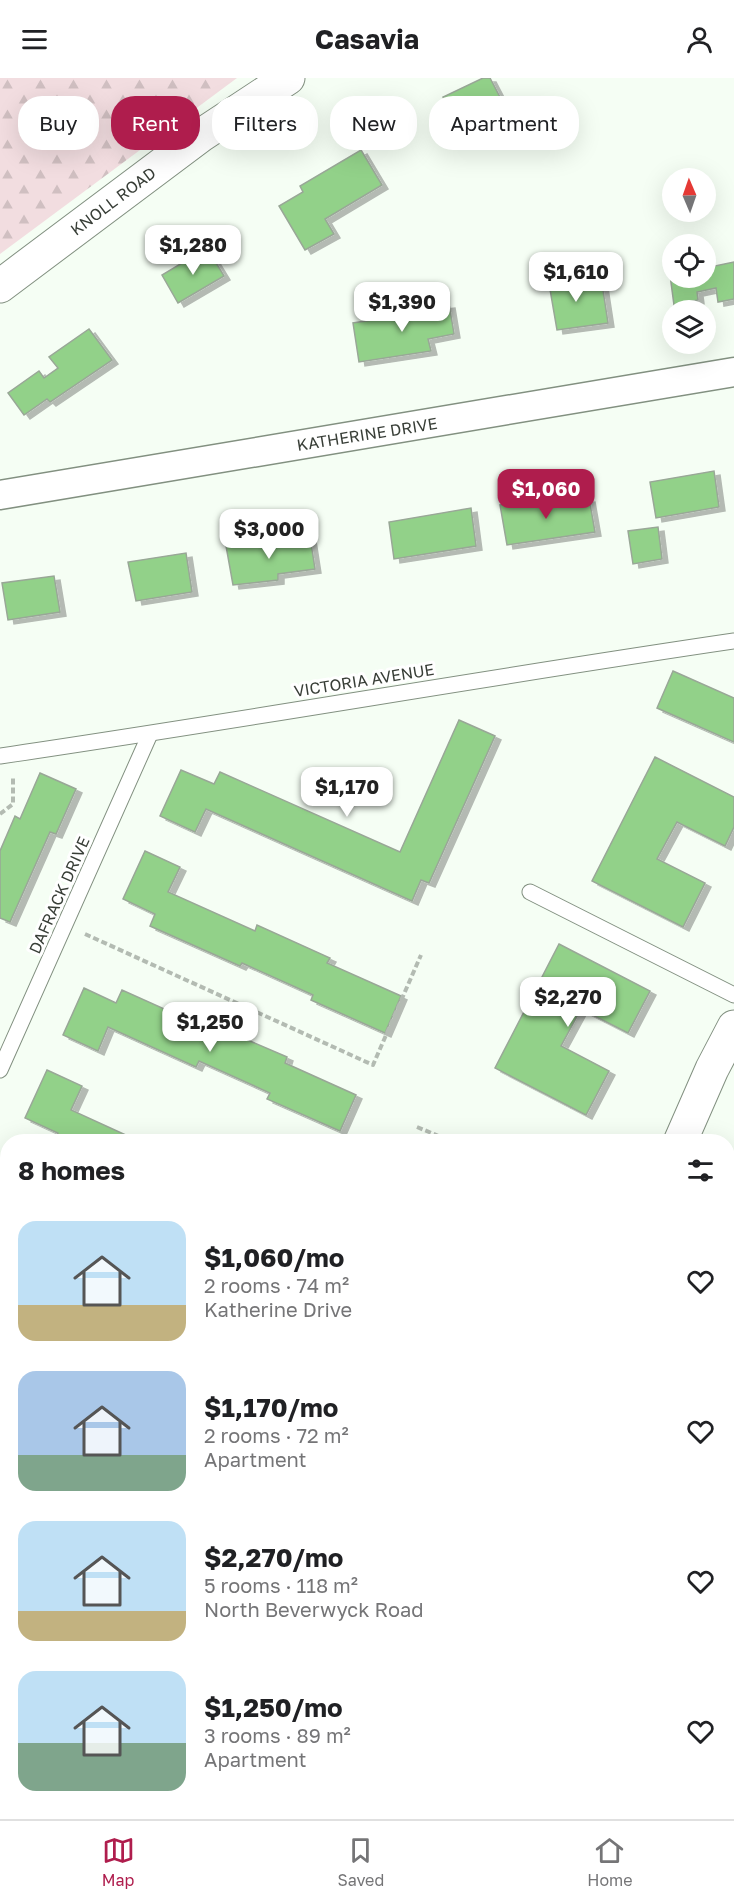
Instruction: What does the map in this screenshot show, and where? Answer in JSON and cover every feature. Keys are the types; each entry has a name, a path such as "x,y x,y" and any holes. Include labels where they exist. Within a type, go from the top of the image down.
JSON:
{"street":[{"name":"KNOLL ROAD","path":"0,286 200,136 288,78"},
{"name":"KATHERINE DRIVE","path":"0,495 734,372"},
{"path":"684,1134 734,1027"}],"lane":[{"name":"VICTORIA AVENUE","path":"0,756 150,734 509,674 734,641"},
{"name":"DAFRACK DRIVE","path":"0,1070 150,734"},
{"path":"531,892 734,995"}],"path":[{"path":"0,814 13,804 13,772"},
{"path":"65,925 373,1065 422,955"},
{"path":"417,1127 434,1134"}],"green space":[{"path":"0,78 237,78 200,105 200,96 111,96 111,150 140,150 0,254"}],"building":[{"path":"483,78 490,78 499,96 445,96"},
{"path":"361,150 382,185 325,219 334,234 305,250 279,206 303,192 300,186"},
{"path":"207,248 224,276 178,303 162,275"},
{"path":"734,262 734,299 718,302 716,266"},
{"path":"567,270 571,289 602,284 608,323 557,330 547,272"},
{"path":"672,288 716,288 697,292 698,300 673,300"},
{"path":"449,304 454,334 428,339 431,351 359,362 353,323 424,312 423,307"},
{"path":"89,329 112,360 50,402 47,399 24,415 8,393 39,371 44,378 58,368 49,357"},
{"path":"714,471 719,507 656,518 650,482"},
{"path":"553,497 554,503 589,498 595,532 507,545 500,505"},
{"path":"471,508 476,546 394,559 389,522"},
{"path":"658,527 662,559 633,564 628,531"},
{"path":"310,537 315,569 278,574 278,580 233,585 226,546 272,540 273,543"},
{"path":"186,553 192,592 136,601 128,562"},
{"path":"54,576 60,612 8,620 2,583"},
{"path":"673,671 734,698 734,742 657,708"},
{"path":"459,720 495,736 429,883 421,880 412,901 206,809 195,832 160,816 181,770 214,784 220,772 400,852"},
{"path":"655,757 734,797 734,827 725,846 677,822 657,859 705,883 683,927 592,881"},
{"path":"40,773 76,789 56,834 50,832 10,922 0,918 0,851 15,816 20,819"},
{"path":"145,851 180,867 168,892 255,931 257,925 330,958 327,963 401,996 385,1033 311,1000 313,995 150,926 155,914 123,899"},
{"path":"559,944 650,991 628,1033 581,1009 561,1046 609,1071 586,1115 495,1068"},
{"path":"84,988 116,1003 122,990 211,1030 213,1025 287,1057 285,1063 356,1095 340,1131 267,1099 270,1093 199,1061 196,1067 108,1027 98,1051 63,1035"},
{"path":"47,1070 82,1086 71,1110 124,1134 58,1134 25,1118"}]}
